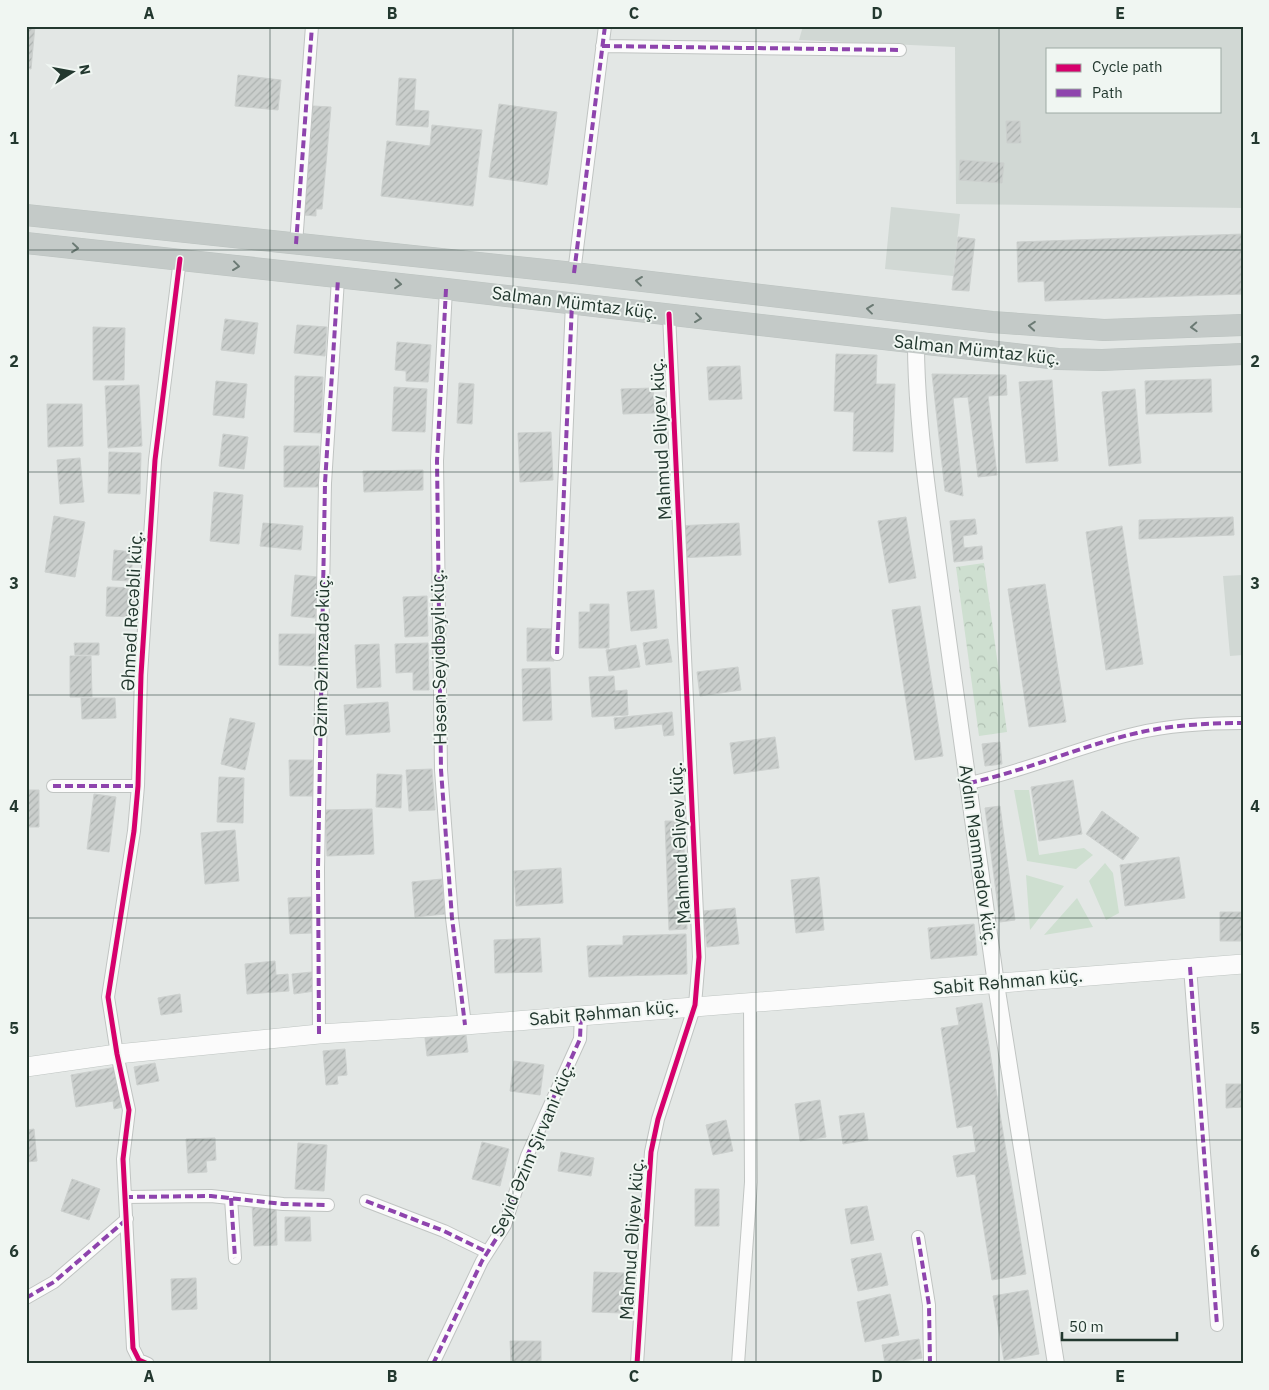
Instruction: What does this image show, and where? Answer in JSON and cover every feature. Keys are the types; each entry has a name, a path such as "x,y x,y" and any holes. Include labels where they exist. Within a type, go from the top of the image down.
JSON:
{"highway":[{"path":"27,219 296,244 574,273 919,315 1095,329 1243,325"},
{"name":"Salman Mümtaz küç.","path":"26,243 338,278 446,288 777,328 1058,359 1102,360 1243,354"},
{"path":"572,303 574,273"},
{"path":"777,328 781,298"},
{"path":"916,344 919,315"}],"main road":[{"name":"Sabit Rəhman küç.","path":"26,1067 116,1054 320,1034 464,1025 581,1014 1243,964"}],"street":[{"path":"296,244 312,26"},
{"path":"574,273 605,26"},
{"path":"602,46 900,50"},
{"name":"Əhməd Rəcəbli küç.","path":"148,1364 138,1360 133,1348 123,1159 129,1110 116,1054 108,996 134,831 138,786 141,675 155,460 180,259"},
{"name":"Əzim Əzimzadə küç.","path":"320,1034 318,869 325,492 338,278"},
{"name":"Həsən Seyidbəyli küç.","path":"446,288 437,461 440,770 452,918 464,1025"},
{"path":"557,654 572,303"},
{"name":"Mahmud Əliyev küç.","path":"637,1364 651,1152 658,1119 696,1005 699,957 669,314"},
{"name":"Aydın Məmmədov küç.","path":"916,344 920,431 996,984 1056,1364"},
{"path":"969,784 1004,776 1024,767 1137,733 1209,723 1243,723"},
{"path":"53,786 138,786"},
{"path":"1190,967 1217,1326"},
{"path":"738,1364 752,1182 753,1135 750,1002"},
{"name":"Seyid Əzim Şirvani küç.","path":"433,1364 487,1252 499,1237 505,1225 527,1156 580,1038 581,1014"},
{"path":"125,1197 211,1196 283,1204 328,1205"},
{"path":"231,1198 235,1258"},
{"path":"366,1202 444,1231 487,1252"},
{"path":"26,1298 54,1282 127,1219"},
{"path":"918,1237 929,1304 930,1364"}],"shaded area":[{"path":"803,26 1243,26 1243,208 956,204 955,47 799,40"},
{"path":"891,207 960,214 953,276 885,269"},
{"path":"1243,575 1243,655 1230,656 1223,576"}],"green space":[{"path":"984,563 1007,732 979,736 956,567"},
{"path":"1014,790 1029,790 1039,855 1084,848 1093,855 1076,869 1027,861"},
{"path":"1105,863 1113,873 1119,913 1106,920 1089,881"},
{"path":"1026,875 1064,886 1030,930"},
{"path":"1077,898 1093,927 1044,935"}],"building":[{"path":"26,26 35,26 31,69 26,68"},
{"path":"238,75 281,80 278,110 235,106"},
{"path":"399,78 416,79 414,110 429,111 428,127 396,125"},
{"path":"499,104 557,112 547,185 489,177"},
{"path":"313,106 331,107 322,209 316,209 316,216 304,215"},
{"path":"1006,121 1020,121 1021,143 1007,143"},
{"path":"432,125 482,130 473,206 381,196 387,141 430,146"},
{"path":"960,160 1004,163 1002,183 959,180"},
{"path":"1243,234 1243,294 1045,301 1044,281 1018,282 1017,242"},
{"path":"958,237 975,239 969,291 952,290"},
{"path":"225,319 258,323 254,354 221,350"},
{"path":"297,325 327,327 325,356 294,353"},
{"path":"93,327 125,328 124,380 93,380"},
{"path":"397,342 431,345 428,382 406,381 406,371 395,370"},
{"path":"836,354 877,355 876,384 895,384 893,452 853,451 854,412 834,411"},
{"path":"740,366 742,399 709,400 707,367"},
{"path":"932,374 1006,375 1007,395 988,396 997,475 978,477 968,397 953,398 963,496 945,491"},
{"path":"295,376 323,377 321,433 294,432"},
{"path":"1211,379 1212,412 1146,414 1145,381"},
{"path":"1052,380 1058,461 1026,463 1019,382"},
{"path":"216,381 247,384 244,418 213,415"},
{"path":"459,383 474,384 472,424 457,423"},
{"path":"139,385 142,446 108,448 105,386"},
{"path":"394,387 427,389 425,432 392,431"},
{"path":"653,388 655,413 623,414 621,389"},
{"path":"1135,389 1141,463 1109,466 1102,392"},
{"path":"47,404 82,404 83,446 48,447"},
{"path":"551,432 553,480 520,482 518,433"},
{"path":"223,434 248,437 244,469 219,466"},
{"path":"284,446 319,446 320,487 284,487"},
{"path":"109,452 141,453 140,494 108,493"},
{"path":"80,458 84,502 60,504 57,460"},
{"path":"423,470 423,490 364,492 363,471"},
{"path":"214,492 243,495 239,544 210,541"},
{"path":"54,516 85,522 75,577 45,572"},
{"path":"906,517 916,578 889,583 878,521"},
{"path":"1233,517 1234,535 1139,539 1139,520"},
{"path":"975,519 977,534 963,536 964,548 982,546 983,559 954,562 950,521"},
{"path":"263,523 303,526 301,550 260,546"},
{"path":"739,523 741,555 678,558 676,526"},
{"path":"1122,526 1143,664 1106,670 1086,532"},
{"path":"114,550 133,552 131,581 112,580"},
{"path":"295,575 319,577 315,618 291,616"},
{"path":"1045,584 1066,722 1029,727 1008,589"},
{"path":"107,587 137,588 135,617 106,616"},
{"path":"654,590 657,628 631,631 627,592"},
{"path":"427,596 428,636 405,637 403,597"},
{"path":"590,604 609,604 609,648 579,648 579,612 590,612"},
{"path":"920,606 943,756 915,760 892,610"},
{"path":"527,628 554,629 554,661 527,661"},
{"path":"279,634 315,634 315,666 279,665"},
{"path":"668,639 672,662 646,665 643,643"},
{"path":"74,643 99,643 99,655 75,655"},
{"path":"428,643 429,690 413,690 413,672 396,673 395,644"},
{"path":"379,644 381,687 357,688 355,645"},
{"path":"636,645 640,667 609,671 606,650"},
{"path":"70,656 91,656 92,697 70,697"},
{"path":"738,667 741,690 700,696 697,672"},
{"path":"550,668 552,720 523,721 522,669"},
{"path":"614,676 615,691 627,690 628,715 592,717 589,677"},
{"path":"81,698 115,698 116,718 82,719"},
{"path":"388,702 390,732 346,735 344,705"},
{"path":"672,712 674,735 664,736 662,724 615,729 614,718"},
{"path":"230,718 255,723 245,770 221,764"},
{"path":"775,737 779,768 734,774 730,743"},
{"path":"1000,742 1002,764 985,766 982,744"},
{"path":"289,760 313,760 314,796 290,796"},
{"path":"432,769 435,810 409,811 406,770"},
{"path":"377,774 402,775 401,808 376,807"},
{"path":"219,777 244,778 243,823 217,822"},
{"path":"1073,780 1082,834 1039,841 1031,787"},
{"path":"26,790 39,790 39,827 26,827"},
{"path":"94,794 116,797 109,852 87,849"},
{"path":"1000,806 1015,920 1000,922 985,808"},
{"path":"372,809 374,854 327,856 325,810"},
{"path":"1102,811 1139,838 1123,860 1086,834"},
{"path":"665,821 683,821 687,929 669,930"},
{"path":"235,830 239,881 205,884 201,833"},
{"path":"1179,857 1185,898 1125,906 1120,865"},
{"path":"561,868 563,903 516,906 514,871"},
{"path":"819,877 824,930 796,933 791,880"},
{"path":"442,879 445,914 415,917 412,882"},
{"path":"311,897 312,933 290,934 288,898"},
{"path":"735,908 739,944 707,947 703,911"},
{"path":"1220,912 1243,912 1243,941 1220,941"},
{"path":"974,924 977,955 931,959 928,928"},
{"path":"686,934 687,974 589,977 587,946 623,945 623,936"},
{"path":"540,938 542,972 495,973 494,940"},
{"path":"275,961 276,975 288,974 289,991 247,994 245,964"},
{"path":"312,972 315,991 294,994 292,974"},
{"path":"180,994 182,1012 161,1015 158,998"},
{"path":"982,1003 1026,1274 992,1280 975,1174 957,1177 953,1156 976,1152 972,1125 957,1128 941,1028 959,1025 956,1008"},
{"path":"466,1035 468,1052 427,1056 425,1038"},
{"path":"345,1049 347,1075 337,1076 338,1084 326,1085 323,1051"},
{"path":"514,1061 544,1065 540,1095 510,1091"},
{"path":"155,1063 159,1081 137,1085 134,1067"},
{"path":"116,1067 123,1107 114,1109 113,1101 76,1107 71,1075"},
{"path":"1226,1084 1243,1084 1243,1107 1226,1108"},
{"path":"820,1100 826,1137 800,1141 795,1104"},
{"path":"864,1113 868,1140 843,1144 839,1116"},
{"path":"726,1120 733,1151 713,1155 706,1125"},
{"path":"34,1129 37,1161 26,1162 26,1130"},
{"path":"215,1138 216,1160 206,1161 207,1172 188,1173 186,1139"},
{"path":"482,1142 509,1149 500,1186 472,1179"},
{"path":"298,1143 327,1145 324,1191 295,1189"},
{"path":"561,1152 594,1158 591,1176 558,1171"},
{"path":"72,1179 100,1189 89,1220 61,1211"},
{"path":"695,1189 719,1189 719,1226 695,1226"},
{"path":"276,1203 277,1245 254,1246 252,1204"},
{"path":"867,1206 874,1240 851,1244 845,1209"},
{"path":"285,1217 310,1217 311,1241 285,1241"},
{"path":"881,1253 888,1285 858,1291 851,1259"},
{"path":"594,1272 624,1273 622,1313 592,1312"},
{"path":"196,1278 197,1309 172,1310 171,1279"},
{"path":"1028,1290 1039,1354 1004,1360 993,1296"},
{"path":"890,1294 899,1335 865,1342 857,1302"},
{"path":"919,1339 922,1358 885,1364 882,1345"},
{"path":"510,1341 541,1341 541,1364 511,1364"}],"marked path":[{"path":"296,244 312,26"},
{"path":"574,273 605,26"},
{"path":"602,46 900,50"},
{"path":"319,1034 318,869 325,483 338,279"},
{"path":"446,289 437,461 441,770 452,918 465,1025"},
{"path":"557,654 572,303"},
{"path":"969,783 1137,733 1190,725 1243,723"},
{"path":"53,786 138,786"},
{"path":"1190,967 1217,1325"},
{"path":"433,1364 482,1261 505,1225 527,1156 580,1039 581,1014"},
{"path":"125,1197 211,1196 283,1204 328,1205"},
{"path":"231,1198 235,1258"},
{"path":"366,1201 444,1231 487,1252"},
{"path":"26,1298 54,1282 127,1219"},
{"path":"918,1237 929,1305 930,1364"}],"cycle path":[{"path":"148,1364 139,1360 133,1348 123,1159 129,1110 117,1054 108,997 134,831 138,786 141,675 155,460 180,259"},
{"path":"637,1364 651,1152 658,1119 695,1005 699,957 669,314"}]}
